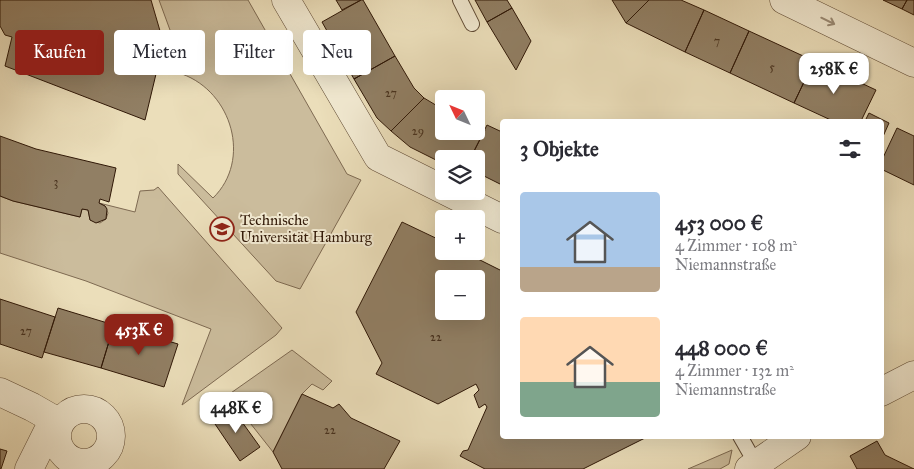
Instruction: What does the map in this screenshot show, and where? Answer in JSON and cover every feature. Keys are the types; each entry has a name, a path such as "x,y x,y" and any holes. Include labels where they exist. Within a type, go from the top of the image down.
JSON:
{"street":[{"path":"286,0 378,157 435,186"},
{"path":"784,0 914,63"},
{"path":"463,200 500,219"},
{"path":"884,390 914,375"},
{"path":"0,392 32,406 57,421 29,469"},
{"path":"753,466 793,439"}],"lane":[{"path":"460,0 472,24"},
{"path":"741,439 753,466"}],"shaded area":[{"path":"159,0 248,0 265,30 215,30 215,75 291,75 347,174 361,180 300,289 276,281 178,174 178,164 213,198 225,183 232,165 234,147 231,128 224,111 213,96 199,83 184,75 205,75 205,30 170,30"},
{"path":"158,187 282,328 276,335 182,405 211,329 86,281 0,253 0,196 13,201 80,217 82,209 88,210 90,220 100,223 106,219 108,213 105,206 99,203 135,212 140,191 154,190"},
{"path":"292,350 332,381 323,390 312,384 302,394 273,452 228,395"},
{"path":"732,450 729,464 720,469 688,469"}],"building":[{"path":"0,0 151,0 160,30 114,30 114,75 156,75 145,120 28,75 104,75 104,30 15,30 15,70 5,66 12,37 5,35 0,26"},
{"path":"336,0 361,0 342,10"},
{"path":"363,0 395,56 371,69 371,30 326,30 322,22"},
{"path":"475,0 507,0 512,8 487,22"},
{"path":"612,0 649,0 626,23"},
{"path":"649,0 681,0 704,10 685,52 626,23"},
{"path":"883,0 907,0 902,9"},
{"path":"907,0 914,0 914,15 902,9"},
{"path":"512,8 531,41 516,70 487,22"},
{"path":"704,10 749,31 730,73 685,52"},
{"path":"749,31 814,61 794,103 730,73"},
{"path":"395,56 414,88 424,98 391,131 377,118 354,79 361,75 371,75 371,69"},
{"path":"814,61 876,90 862,119 829,119 794,103"},
{"path":"352,75 361,75 354,79"},
{"path":"424,98 435,105 435,140 480,140 475,150 435,150 435,160 410,147 391,131"},
{"path":"869,113 881,119 866,119"},
{"path":"884,120 889,123 884,134"},
{"path":"487,125 500,131 500,184 485,176 485,150 474,150 480,140 485,140"},
{"path":"897,128 914,136 914,185 884,170 884,156"},
{"path":"0,136 36,149 116,168 109,202 100,199 99,203 107,209 106,219 96,223 90,220 88,210 82,209 80,217 13,201 0,196"},
{"path":"402,222 435,238 435,260 480,260 500,270 500,439 643,439 583,469 485,469 460,456 463,451 468,450 487,407 485,404 479,408 474,395 479,390 476,384 438,404 376,374 382,363 356,312"},
{"path":"0,299 55,317 42,358 0,344"},
{"path":"58,308 114,325 101,368 44,352"},
{"path":"114,325 178,344 164,387 101,368"},
{"path":"302,394 333,408 339,404 351,418 400,441 384,469 282,469 273,452"},
{"path":"232,408 260,447 240,461 213,421"},
{"path":"877,441 885,455 914,469 857,469 850,456"},
{"path":"0,449 7,451 1,469 0,469"}],"place":[{"name":"Technische Universität Hamburg","path":"222,229"}]}
